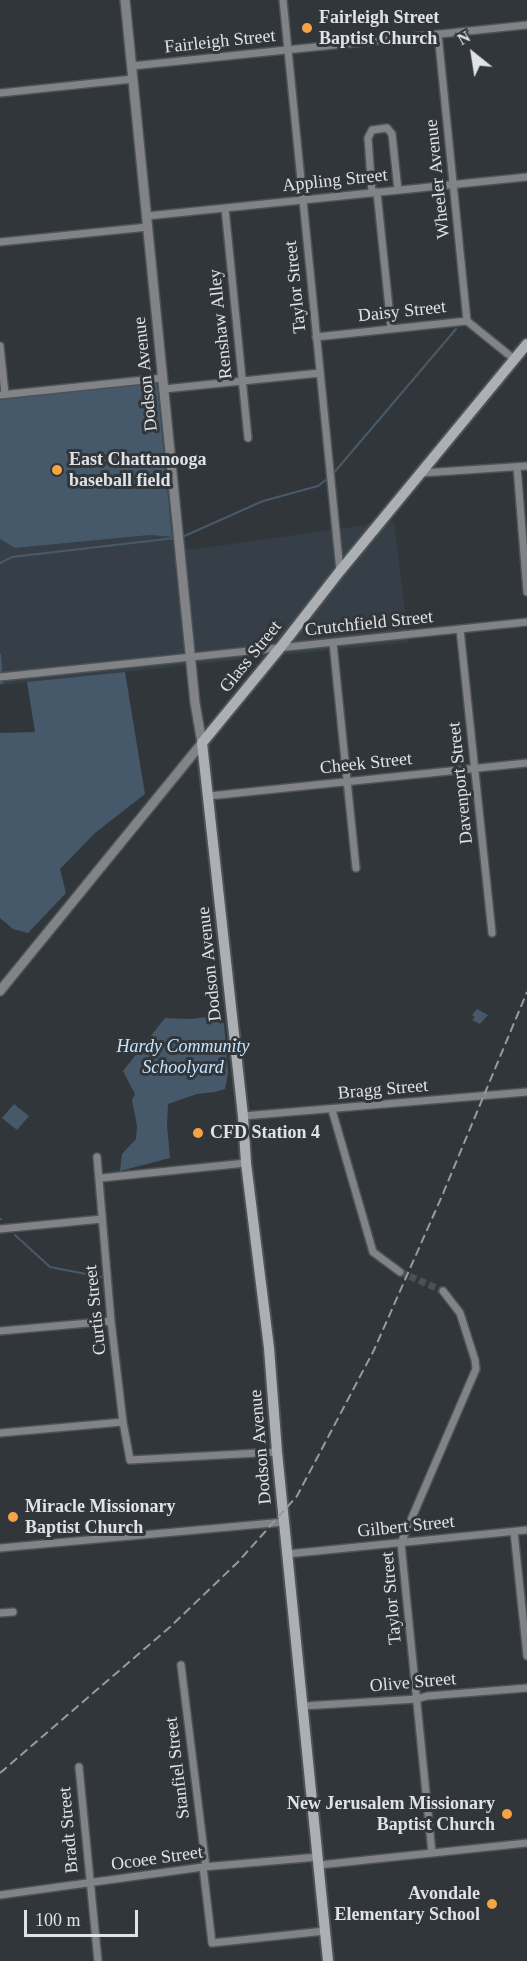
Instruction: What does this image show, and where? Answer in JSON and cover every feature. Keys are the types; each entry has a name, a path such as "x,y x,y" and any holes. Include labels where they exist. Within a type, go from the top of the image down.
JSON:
{"main road":[{"name":"Glass Street","path":"202,743 527,344"},
{"name":"Dodson Avenue","path":"202,743 243,1116 246,1163 269,1348 277,1452 328,1961"}],"street":[{"name":"Dodson Avenue","path":"125,0 191,657 202,743"},
{"name":"Taylor Street","path":"283,0 340,571"},
{"name":"Fairleigh Street","path":"132,66 527,25"},
{"name":"Wheeler Avenue","path":"438,34 467,321"},
{"path":"0,93 133,79"},
{"path":"391,327 368,138 372,130 387,128 392,134 398,190"},
{"name":"Appling Street","path":"147,216 527,177"},
{"name":"Renshaw Alley","path":"225,208 248,438"},
{"path":"0,242 148,227"},
{"name":"Daisy Street","path":"316,337 391,327 467,321 514,359"},
{"path":"0,346 2,395 163,378"},
{"path":"164,389 320,373"},
{"path":"422,472 527,466"},
{"path":"517,467 527,592"},
{"name":"Crutchfield Street","path":"3,677 527,622"},
{"name":"Davenport Street","path":"460,629 492,933"},
{"path":"333,643 356,868"},
{"name":"Glass Street","path":"0,991 202,743"},
{"name":"Cheek Street","path":"208,796 527,763"},
{"name":"Bragg Street","path":"243,1116 527,1092"},
{"path":"332,1110 373,1252 400,1272"},
{"name":"Curtis Street","path":"98,1157 111,1321 130,1460 277,1452"},
{"path":"100,1178 246,1163"},
{"path":"0,1229 102,1219"},
{"name":"Taylor Street","path":"432,1853 401,1543 476,1369 460,1313 443,1291"},
{"path":"0,1331 111,1321"},
{"path":"0,1433 123,1422"},
{"path":"0,1548 284,1522"},
{"name":"Gilbert Street","path":"287,1554 527,1530"},
{"path":"514,1532 527,1656"},
{"path":"0,1613 13,1612"},
{"name":"Stanfiel Street","path":"181,1665 212,1943 326,1931"},
{"name":"Olive Street","path":"303,1706 417,1700 427,1696 527,1688"},
{"name":"Bradt Street","path":"78,1767 98,1961"},
{"name":"Ocoee Street","path":"0,1895 205,1867 432,1853 527,1843"}],"shaded area":[{"path":"394,521 409,642 0,685 0,539 15,548 150,535 172,537 189,550"}],"green space":[{"path":"157,382 172,537 150,535 15,548 0,539 0,400"},
{"path":"125,672 145,794 95,833 60,869 66,893 28,933 13,929 0,918 0,733 35,732 27,682"},
{"path":"477,1009 488,1015 480,1024 472,1020 475,1017 472,1015"},
{"name":"Hardy Community Schoolyard","path":"213,1016 224,1023 228,1073 225,1089 197,1094 168,1104 170,1158 120,1171 122,1154 136,1139 137,1126 132,1100 135,1094 123,1071 165,1018 191,1019"},
{"path":"14,1104 29,1116 17,1130 2,1118"}],"waterway":[{"path":"180,538 263,501 318,486 332,475 456,329"},
{"path":"0,563 12,557 175,538"},
{"path":"0,655 2,683 0,683"},
{"path":"15,1235 50,1267 101,1277"}],"tunnel":[{"path":"400,1272 443,1291"}],"railway":[{"path":"0,1773 170,1627 238,1562 297,1496 374,1350 442,1196 527,992"}],"place":[{"name":"Fairleigh Street Baptist Church","path":"307,28"},
{"name":"East Chattanooga baseball field","path":"57,470"},
{"name":"CFD Station 4","path":"198,1133"},
{"name":"Miracle Missionary Baptist Church","path":"13,1517"},
{"name":"New Jerusalem Missionary Baptist Church","path":"507,1814"},
{"name":"Avondale Elementary School","path":"492,1904"}]}
